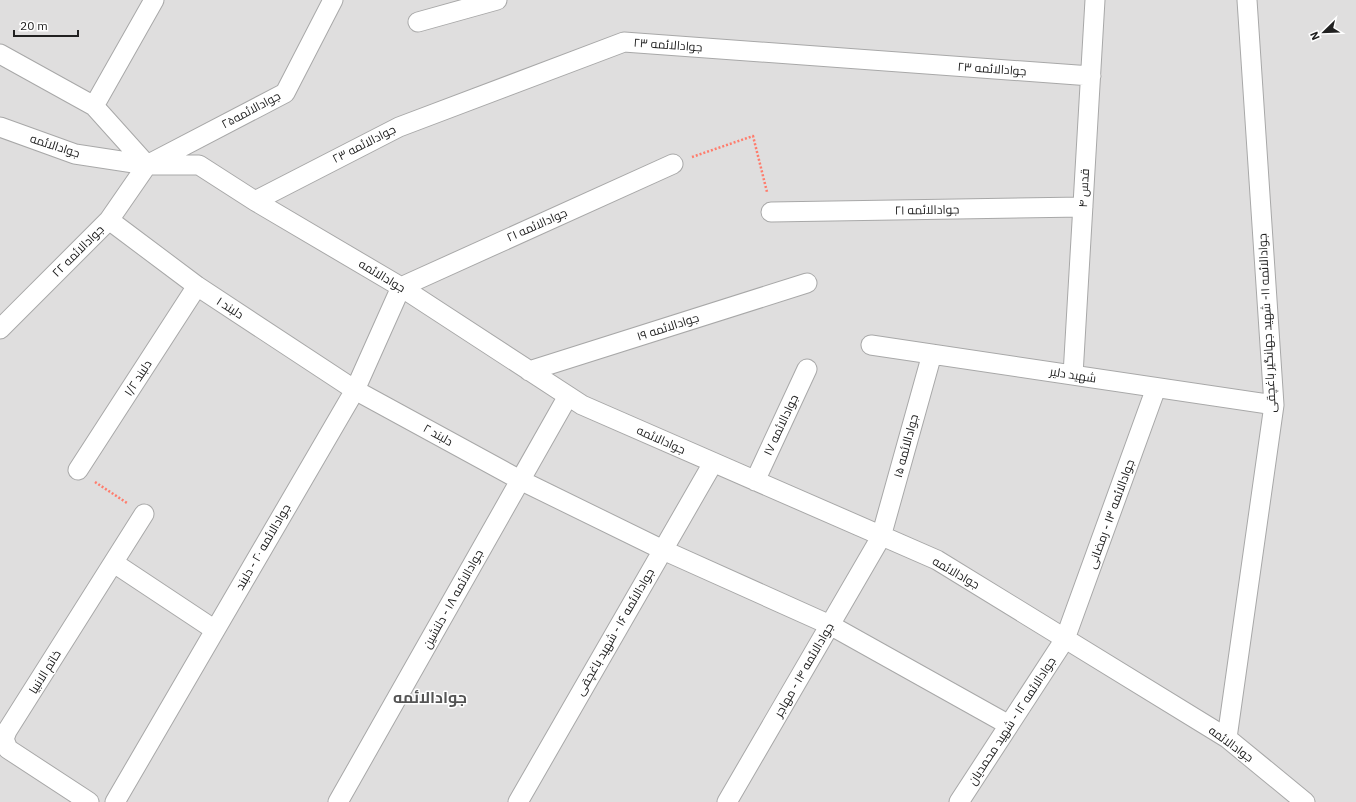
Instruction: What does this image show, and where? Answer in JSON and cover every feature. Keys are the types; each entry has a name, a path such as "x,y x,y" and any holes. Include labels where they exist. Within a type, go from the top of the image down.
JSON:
{"street":[{"path":"94,106 154,0"},
{"name":"جوادالائمه۲۵","path":"147,164 285,93 333,0"},
{"path":"418,22 497,0"},
{"name":"قدس ۴","path":"1073,375 1095,0"},
{"name":"جوادالائمه ۱۱- شهید جهانگیر باغچقی","path":"1227,738 1274,405 1247,0"},
{"name":"جوادالائمه ۲۳","path":"255,201 399,126 624,42 1091,76"},
{"path":"0,54 94,106 147,164"},
{"name":"جوادالائمه","path":"0,128 75,154 147,164 199,166 255,201 401,287 582,405 881,537 937,560 1065,640 1227,738 1305,802"},
{"name":"جوادالائمه ۲۲","path":"0,329 109,220 147,164"},
{"name":"جوادالائمه ۲۱","path":"401,287 673,164"},
{"name":"جوادالائمه ۲۱","path":"772,212 1083,208"},
{"name":"دلبند ۱","path":"109,220 197,286 355,390"},
{"name":"جوادالائمه ۱۹","path":"530,371 807,283"},
{"name":"دلبند ۱/۲","path":"78,470 197,286"},
{"name":"جوادالائمه ۲۰ - دلبند","path":"115,802 355,390 401,287"},
{"name":"شهید دلیر","path":"871,345 1274,405"},
{"name":"جوادالائمه ۱۵","path":"881,537 932,354"},
{"name":"جوادالائمه ۱۷","path":"755,481 807,369"},
{"name":"جوادالائمه ۱۳ - رمضانی","path":"1065,640 1156,388"},
{"name":"دلبند ۲","path":"355,390 520,480 663,550 830,625 1009,725"},
{"name":"جوادالائمه ۱۸ - دلنشین","path":"338,802 568,396"},
{"name":"جوادالائمه ۱۶ - شهید باغچقی","path":"518,802 713,463"},
{"name":"خاتم الانبیا","path":"89,802 8,749 4,739 7,731 144,514"},
{"name":"جوادالائمه ۱۴ - مهاجر","path":"726,802 881,537"},
{"path":"114,563 215,630"},
{"name":"جوادالائمه ۱۲ - شهید محمدیان","path":"959,802 1065,640"}],"path":[{"path":"673,164 753,136 772,212"},
{"path":"78,470 144,514"}],"shaded area":[{"path":"0,0 1356,0 1356,802 0,802"}],"district":[{"name":"جوادالائمه","path":"430,697"}]}
